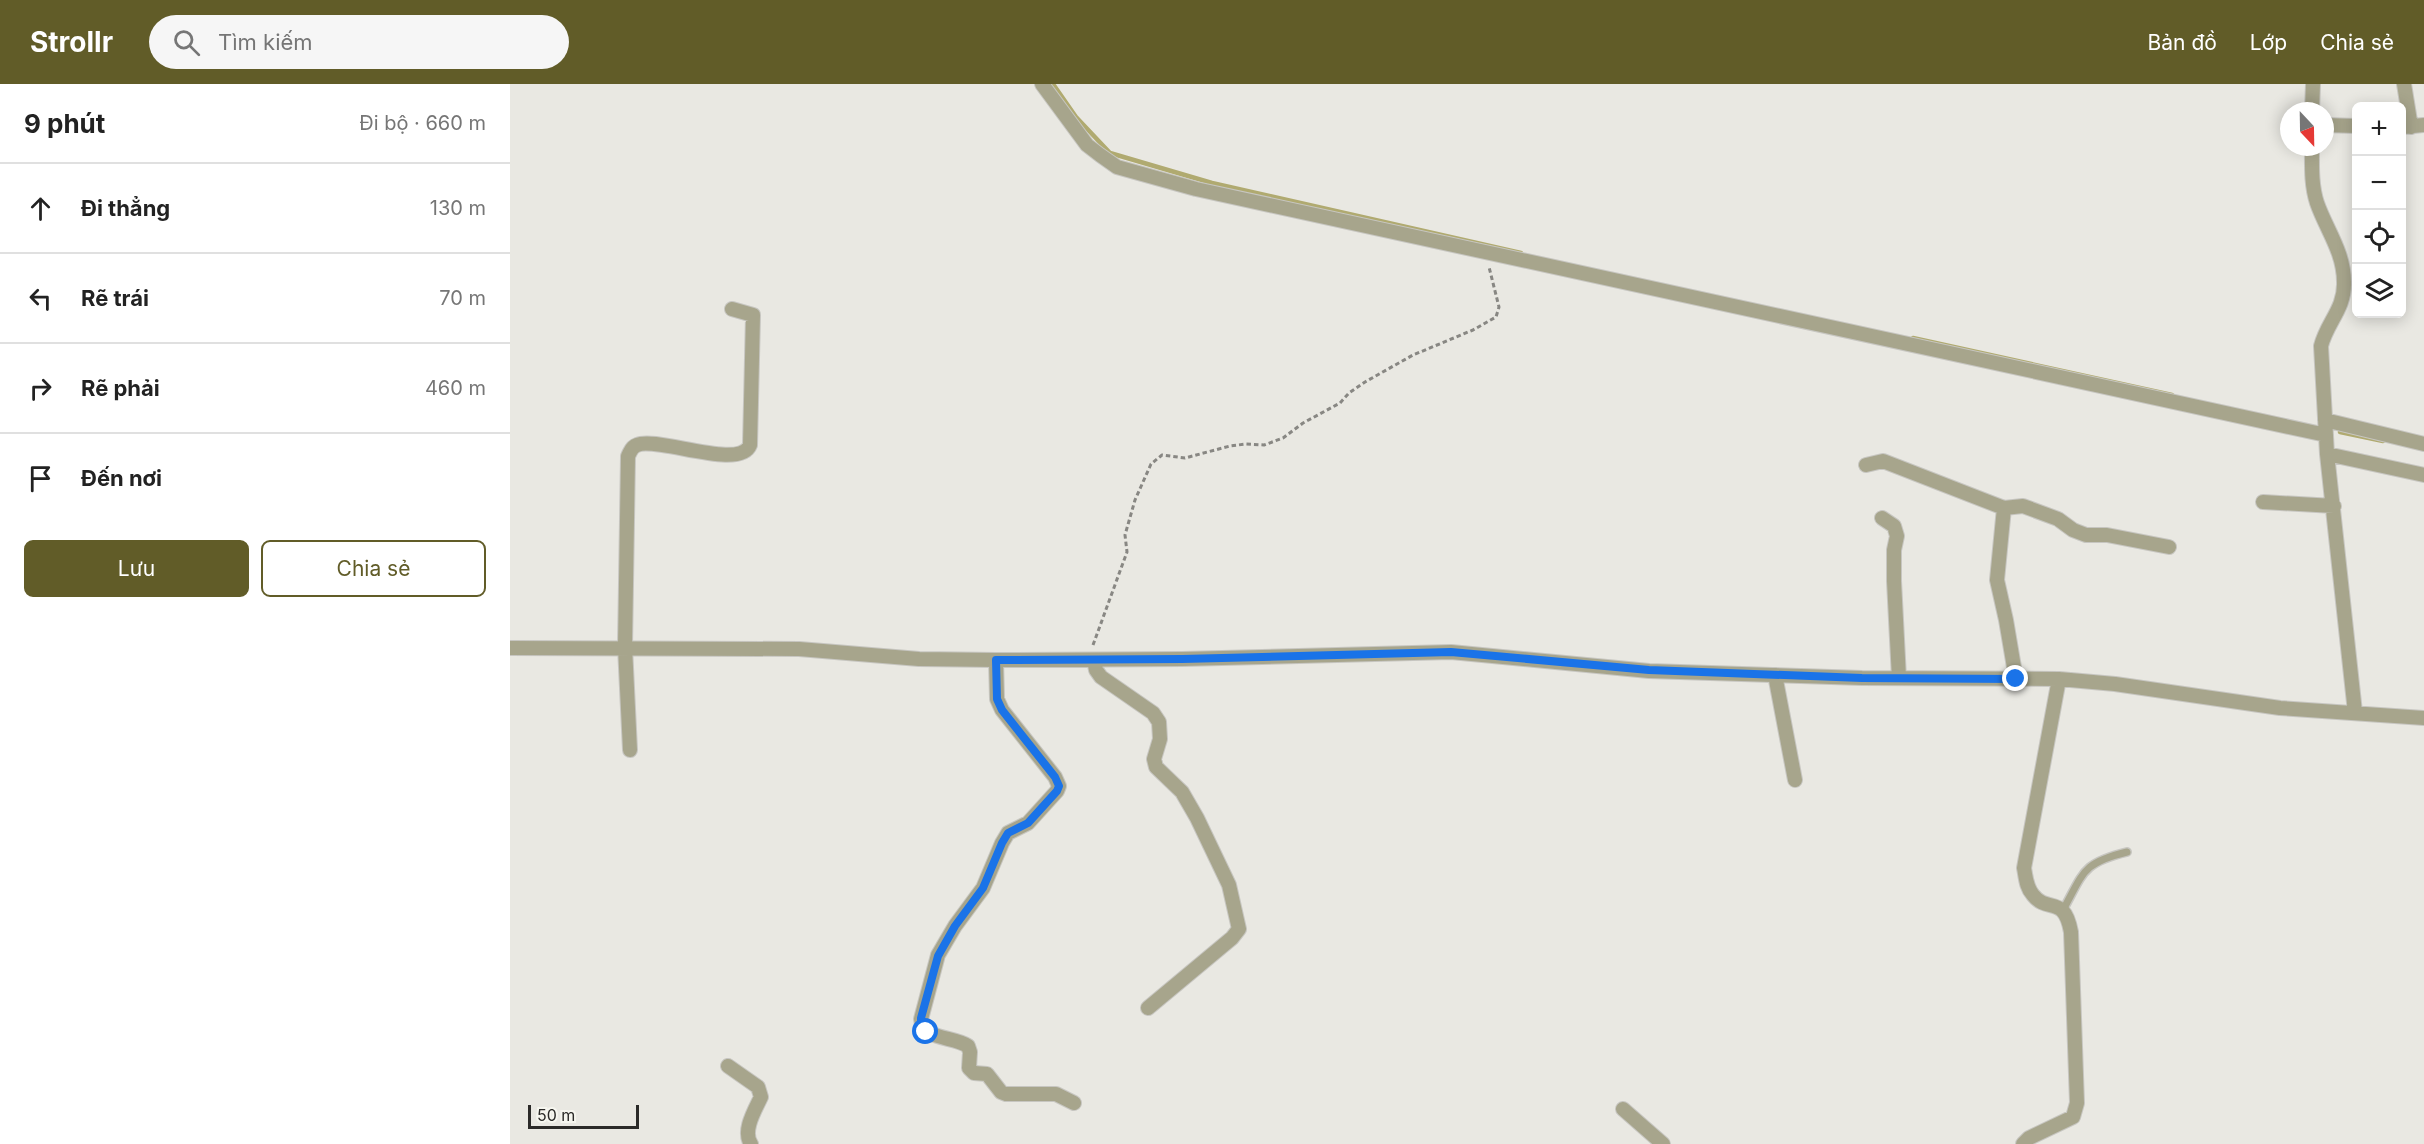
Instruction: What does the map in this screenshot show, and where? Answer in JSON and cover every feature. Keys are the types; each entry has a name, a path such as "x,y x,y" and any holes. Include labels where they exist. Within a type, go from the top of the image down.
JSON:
{"street":[{"path":"1042,84 1087,146 1117,167 1196,189 2326,435"},
{"path":"2312,102 2313,84"},
{"path":"2404,84 2412,126"},
{"path":"2334,125 2352,126"},
{"path":"2312,156 2312,178 2316,200 2337,245 2344,281 2342,304 2324,334 2321,346 2327,454 2355,712"},
{"path":"630,750 625,647 628,456 632,447 639,444 685,451 742,454 748,450 750,445 753,315 732,309"},
{"path":"2325,420 2424,444"},
{"path":"2327,454 2424,475"},
{"path":"1866,465 1883,461 2004,508 2023,506 2058,519 2073,530 2086,535 2106,535 2169,547"},
{"path":"2264,502 2334,506"},
{"path":"2004,508 1997,580 2016,679"},
{"path":"1882,518 1894,526 1897,536 1894,580 1899,678"},
{"path":"510,648 800,649 919,659 996,660 1451,652 1638,670 1899,678 2059,679 2115,684 2280,708 2424,718"},
{"path":"1091,659 1101,677 1153,713 1159,722 1160,739 1154,759 1156,767 1182,792 1229,885 1238,919 1239,929 1232,938 1148,1008"},
{"path":"996,660 997,699 1002,710 1055,777 1059,786 1028,823 1008,833 1002,843 983,888 955,926 938,956 921,1018 921,1026 926,1032 968,1046 969,1068 974,1073 987,1074 1005,1095 1056,1094 1074,1103"},
{"path":"1775,675 1795,780"},
{"path":"2023,1144 2029,1138 2073,1117 2076,1110 2069,919 2063,910 2034,898 2027,886 2024,868 2059,679"},
{"path":"728,1066 758,1088 761,1097 747,1131 751,1144"},
{"path":"1623,1109 1663,1144"}],"lane":[{"path":"2063,910 2089,865 2127,852"}],"path":[{"path":"1091,659 1127,552 1125,535 1135,500 1151,464 1161,455 1185,458 1230,446 1264,445 1283,438 1303,423 1340,403 1349,393 1413,355 1473,330 1496,317 1499,307 1487,253"}],"waterway":[{"path":"1053,84 1076,117 1110,153 1212,183 1521,253"},
{"path":"1913,338 2172,395"},
{"path":"2340,432 2383,441"}],"route":[{"path":"926,1032 921,1026 921,1018 938,956 955,926 983,888 1008,833 1028,823 1059,786 1055,777 1002,710 997,699 996,660 1182,659 1451,652 1649,670 1862,678 2016,679"}]}
